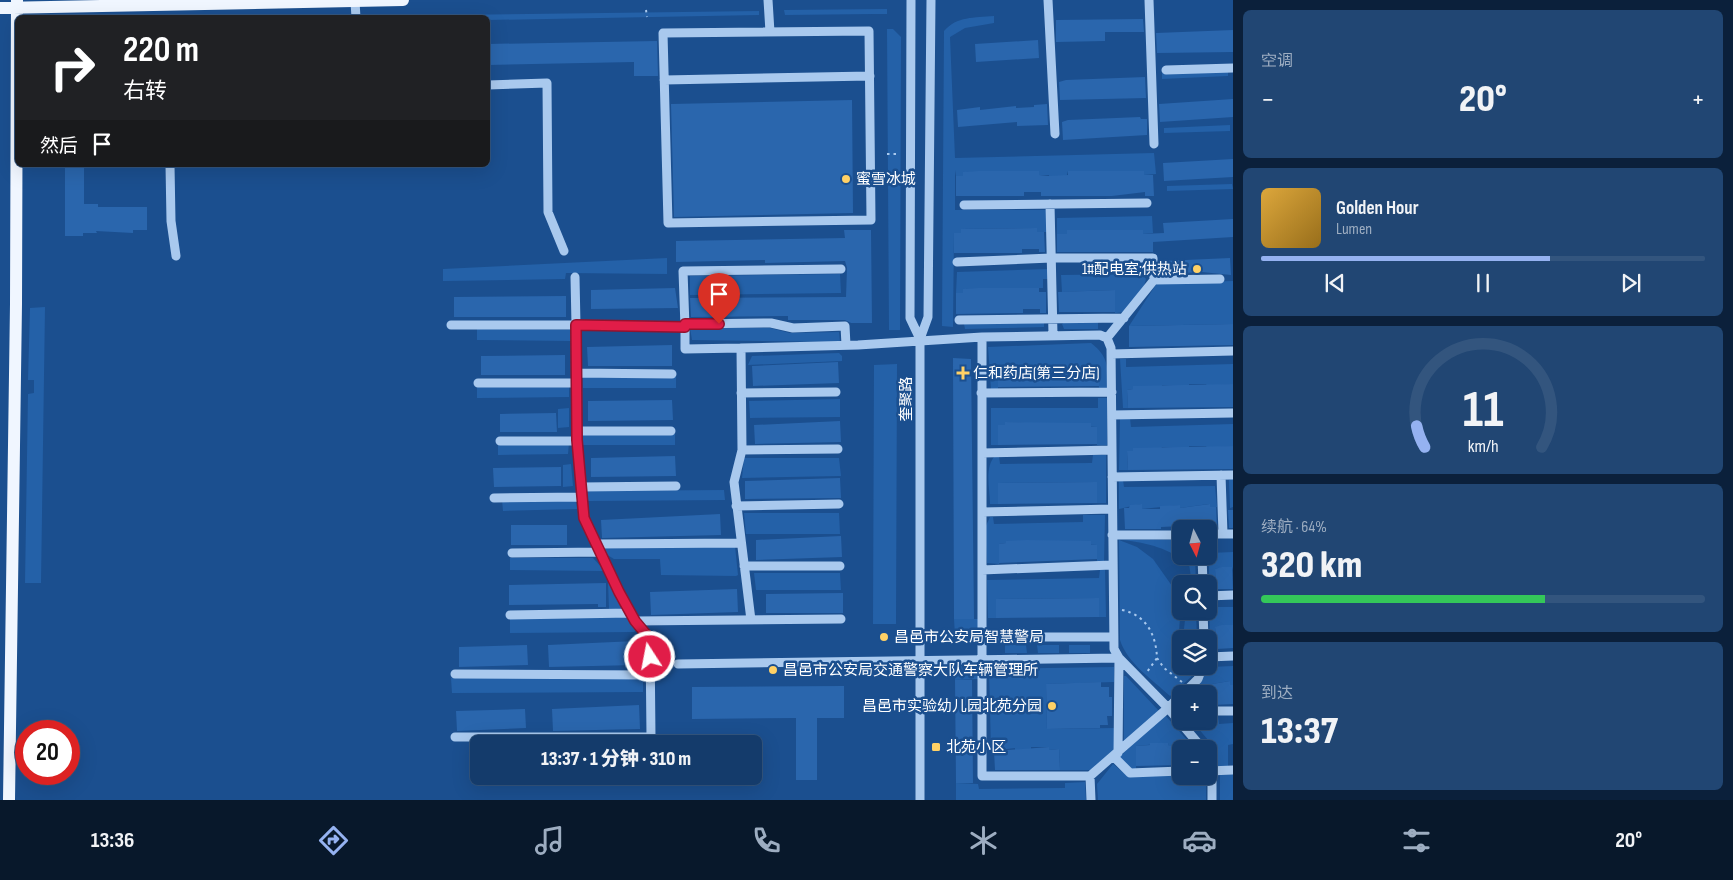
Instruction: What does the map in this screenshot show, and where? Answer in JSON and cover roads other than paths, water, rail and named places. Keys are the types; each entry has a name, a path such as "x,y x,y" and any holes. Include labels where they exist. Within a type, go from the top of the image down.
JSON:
{"main road":[{"path":"0,8 16,4 69,7 403,0"},
{"path":"62,15 69,7"},
{"path":"9,800 5,781 16,304 17,167"}],"street":[{"path":"768,0 770,32"},
{"path":"911,0 910,318 920,339"},
{"name":"奎聚路","path":"920,800 920,339 928,317 931,0"},
{"path":"1048,0 1054,134"},
{"path":"1149,0 1154,144"},
{"path":"355,1 356,15"},
{"path":"869,31 870,76 871,220 668,223 663,33 869,31"},
{"path":"1166,70 1233,68"},
{"path":"664,80 870,76"},
{"path":"490,85 547,84 548,212 564,251"},
{"path":"170,167 170,221 176,256"},
{"path":"964,204 1147,203"},
{"path":"1050,204 1053,335"},
{"path":"957,262 1051,258 1153,258 1154,280 1107,338"},
{"path":"841,269 683,271 685,348 846,345 920,339 1053,335 1100,335 1107,338"},
{"path":"455,737 651,737 650,639 633,617 584,518 577,436 575,277"},
{"path":"1154,280 1220,278"},
{"path":"960,320 1124,318"},
{"path":"451,325 771,323 793,328 845,326 846,345"},
{"path":"982,337 982,776 1090,776 1172,712"},
{"path":"1107,338 1111,354 1112,392 1112,609 1114,649 1119,658 1140,680 1172,708"},
{"path":"741,348 742,450 734,482 751,620"},
{"path":"1111,354 1233,351"},
{"path":"478,383 672,374"},
{"path":"741,393 836,392"},
{"path":"981,393 1112,392"},
{"path":"1112,415 1233,413"},
{"path":"500,441 671,432"},
{"path":"742,450 838,449"},
{"path":"982,453 1112,450"},
{"path":"1221,475 1223,534"},
{"path":"1112,477 1233,475"},
{"path":"581,487 676,486"},
{"path":"494,498 582,497"},
{"path":"736,506 839,504"},
{"path":"982,512 1112,509"},
{"path":"1218,534 1233,534"},
{"path":"1112,535 1172,535"},
{"path":"512,553 741,543"},
{"path":"982,570 1112,565"},
{"path":"744,566 840,566"},
{"path":"1217,596 1233,595"},
{"path":"510,615 751,620 841,619"},
{"path":"982,638 1113,637"},
{"path":"1217,657 1233,656"},
{"path":"678,664 1119,658"},
{"path":"1119,658 1116,755 1130,773 1172,771"},
{"path":"455,674 650,675"},
{"path":"1192,685 1200,675"},
{"path":"1217,711 1233,711"},
{"path":"1217,769 1233,770"},
{"path":"1090,776 1091,800"},
{"path":"1211,785 1212,800"}],"place":[{"name":"蜜雪冰城","path":"846,179"},
{"name":"1#配电室;供热站","path":"1197,269"},
{"name":"仁和药店(第三分店)","path":"963,373"},
{"name":"昌邑市公安局智慧警局","path":"884,637"},
{"name":"昌邑市公安局交通警察大队车辆管理所","path":"773,670"},
{"name":"昌邑市实验幼儿园北苑分园","path":"1052,706"},
{"name":"北苑小区","path":"936,747"}]}
